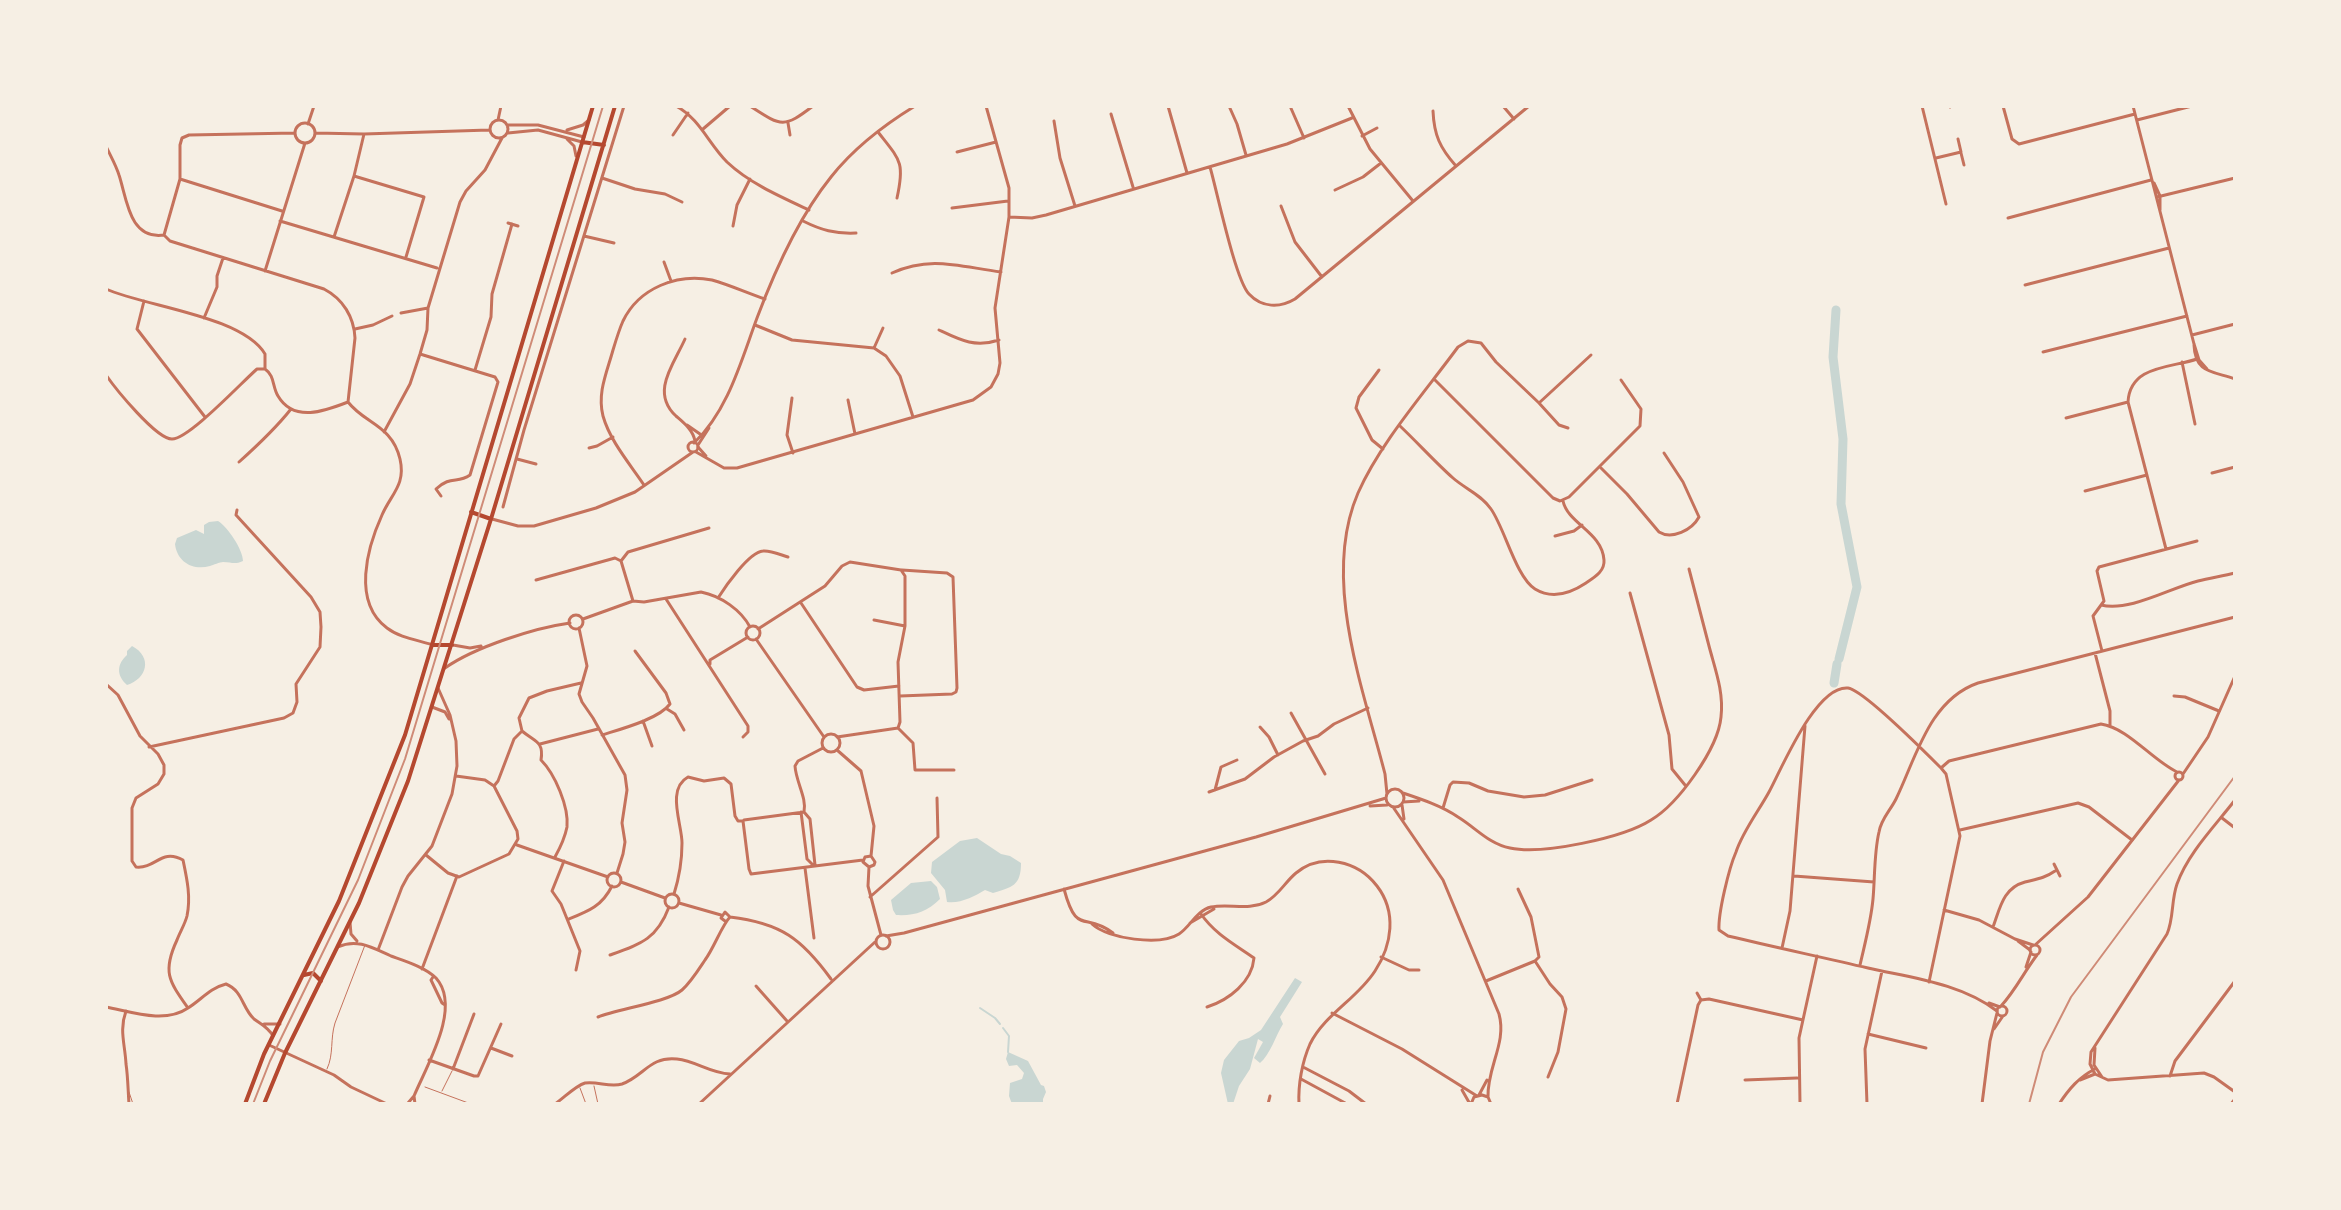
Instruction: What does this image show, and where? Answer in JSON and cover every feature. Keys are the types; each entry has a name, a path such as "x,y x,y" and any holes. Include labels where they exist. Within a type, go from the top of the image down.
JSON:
{"highway":[{"path":"245,1104 255,1074 344,891 388,781 433,645 593,106"},
{"path":"264,1104 285,1053 350,922 399,806 445,668 616,106"},
{"path":"583,140 604,145"},
{"path":"471,512 491,519"},
{"path":"433,645 452,645"},
{"path":"304,975 316,974 321,981"}],"street":[{"path":"308,124 314,106"},
{"path":"498,120 501,106"},
{"path":"616,106 622,114"},
{"path":"503,507 624,106"},
{"path":"676,106 688,113 703,129 725,160 750,179 809,210"},
{"path":"703,129 730,106"},
{"path":"750,106 773,120 788,123 813,106"},
{"path":"491,519 518,526 539,525 607,505 644,486 696,447 728,394 772,279 824,185 878,132 915,106"},
{"path":"680,461 689,444 724,468 737,468 973,400 991,387 1000,363 995,308 1009,217 1009,188 986,106"},
{"path":"1168,106 1187,173"},
{"path":"1229,106 1246,156"},
{"path":"1290,106 1304,138"},
{"path":"1348,106 1362,136 1413,201"},
{"path":"1503,106 1514,119"},
{"path":"1210,167 1241,279 1252,297 1265,305 1283,305 1295,299 1529,106"},
{"path":"1922,106 1946,204"},
{"path":"2003,106 2011,136 2015,143 2021,144 2135,114"},
{"path":"2133,106 2196,358 2207,369 2235,379"},
{"path":"2137,120 2192,106"},
{"path":"1433,111 1437,138 1456,166"},
{"path":"673,135 688,113"},
{"path":"1111,114 1133,189"},
{"path":"1009,217 1039,216 1075,206 1304,138 1352,118"},
{"path":"564,130 581,126 589,119"},
{"path":"498,120 507,125 538,125 564,130 583,140"},
{"path":"489,130 498,120"},
{"path":"1054,121 1060,158 1075,206"},
{"path":"788,123 790,135"},
{"path":"295,133 300,125 308,124"},
{"path":"308,124 315,133"},
{"path":"507,125 508,133"},
{"path":"1362,136 1377,128"},
{"path":"315,133 489,130"},
{"path":"489,130 495,151"},
{"path":"384,432 410,384 420,354 427,330 428,308 462,197 485,170 502,138 508,133 538,130 583,140"},
{"path":"878,132 900,163 902,172 897,198"},
{"path":"164,235 180,179 182,138 189,135 295,133"},
{"path":"295,133 299,141 305,143 313,140 315,133"},
{"path":"334,237 364,134"},
{"path":"493,137 502,138"},
{"path":"564,137 574,146 577,161"},
{"path":"1958,139 1964,165"},
{"path":"957,152 996,142"},
{"path":"265,271 305,143"},
{"path":"106,146 119,174 126,204 137,225 144,232 164,235"},
{"path":"1936,158 1961,152"},
{"path":"1335,190 1363,177 1381,163"},
{"path":"354,176 424,197 405,258"},
{"path":"602,178 635,189 665,194 682,202"},
{"path":"2158,197 2235,178"},
{"path":"180,179 282,211"},
{"path":"733,226 737,205 750,179"},
{"path":"2008,218 2152,180"},
{"path":"952,208 1009,200"},
{"path":"1281,206 1295,242 1322,277"},
{"path":"280,221 439,269"},
{"path":"803,221 823,230 856,233"},
{"path":"475,370 491,317 492,294 510,224 518,226"},
{"path":"164,235 170,241 330,292 347,309 355,329 348,402 354,410 375,422 392,440 400,456 402,471 396,494 383,512 374,534 366,570 367,598 373,613 386,627 433,645"},
{"path":"584,236 614,243"},
{"path":"2025,285 2169,248"},
{"path":"203,319 217,287 223,258"},
{"path":"664,262 671,281"},
{"path":"892,273 921,263 1001,272"},
{"path":"644,486 613,437 603,415 601,396 628,312 653,289 671,281 687,279 705,279 765,299"},
{"path":"563,280 570,282"},
{"path":"106,289 246,335 265,354 265,369"},
{"path":"144,301 137,329 205,417"},
{"path":"401,313 428,308"},
{"path":"355,329 392,316"},
{"path":"2043,352 2187,316"},
{"path":"2192,335 2235,324"},
{"path":"755,325 792,340 874,348 886,356 900,376 913,417"},
{"path":"874,348 883,328"},
{"path":"939,330 974,344 999,340"},
{"path":"685,339 663,386 665,401 670,411 702,437"},
{"path":"1460,1087 1471,1104 1489,1076 1500,1047 1502,1031 1499,1014 1443,880 1386,796 1385,774 1347,614 1342,565 1344,544 1353,506 1363,483 1383,449 1460,345 1468,341 1481,343 1559,425 1568,428"},
{"path":"420,354 495,377 498,382 470,475 465,479 445,481 436,489 441,496"},
{"path":"1539,403 1591,355"},
{"path":"2166,549 2128,402 2130,392 2143,375 2196,358"},
{"path":"2182,362 2195,424"},
{"path":"1383,449 1372,440 1356,408 1359,397 1378,369 1384,368"},
{"path":"106,375 124,399 165,438 173,440 205,417 257,369 265,369 272,374 279,397 297,412 314,413 348,402"},
{"path":"1434,379 1553,498 1563,501"},
{"path":"1563,501 1641,424 1641,409 1621,380"},
{"path":"792,398 787,435 793,453"},
{"path":"848,400 855,434"},
{"path":"2066,418 2128,402"},
{"path":"239,462 278,426 291,409"},
{"path":"684,423 693,434 696,447"},
{"path":"1400,426 1452,477 1489,506 1505,534 1519,570 1534,589 1544,592 1567,593 1600,573 1604,562 1592,535 1565,509 1563,501"},
{"path":"589,448 613,437"},
{"path":"689,449 696,447"},
{"path":"1599,467 1659,532 1672,536 1695,524 1699,517 1683,482 1664,453"},
{"path":"517,459 536,464"},
{"path":"2212,473 2235,467"},
{"path":"2085,491 2147,475"},
{"path":"499,493 509,487"},
{"path":"149,747 284,718 293,713 297,702 296,684 320,647 320,612 311,597 247,529 236,515 237,510"},
{"path":"1555,536 1574,531 1582,525"},
{"path":"621,561 628,552 709,528"},
{"path":"2102,651 2093,616 2104,599 2097,571 2099,568 2104,564 2197,541"},
{"path":"718,598 738,569 758,552 788,557"},
{"path":"536,580 615,558 621,561 633,601"},
{"path":"583,619 633,601 644,602 701,592 718,598 743,615 750,627 758,629 825,586 842,566 850,562 947,573 953,577 956,692 900,696"},
{"path":"1385,774 1395,789 1443,808 1499,846 1524,850 1542,851 1639,827 1662,812 1713,746 1722,708 1720,687 1689,569"},
{"path":"898,728 898,662 905,626 905,576 901,570"},
{"path":"2101,605 2125,605 2198,581 2235,573"},
{"path":"1630,593 1669,735 1672,769 1685,785"},
{"path":"665,598 748,726 748,732 743,737"},
{"path":"801,602 857,687 864,690 899,686"},
{"path":"570,623 574,615 583,619"},
{"path":"1860,966 1871,916 1880,826 1938,713 1969,686 2235,617"},
{"path":"579,628 583,619"},
{"path":"874,620 905,626"},
{"path":"452,645 470,648 489,645 570,623"},
{"path":"570,623 574,628 579,628"},
{"path":"748,637 750,627"},
{"path":"579,628 587,666 579,694 625,775 627,790 622,823 625,842 617,873"},
{"path":"756,639 760,633 758,629"},
{"path":"710,666 710,660 748,637"},
{"path":"748,637 756,639 824,737"},
{"path":"445,668 489,645"},
{"path":"601,736 643,721 667,709 670,704 666,693 635,651"},
{"path":"2095,653 2110,726"},
{"path":"2025,970 2034,945 2088,897 2178,775 2191,762 2208,737 2235,676"},
{"path":"555,857 567,827 567,815 555,777 541,760 543,750 540,744 522,731 519,718 529,698 581,683"},
{"path":"106,684 118,695 140,736 164,765 164,774 158,784 136,798 132,808 132,861 136,867 142,868 167,856 175,855 183,860 189,903 186,920 168,966 172,985 188,1008"},
{"path":"378,950 402,887 426,854 447,811 456,776 458,755 451,722 438,688"},
{"path":"1929,982 1960,830 1946,774 1872,701 1858,691 1847,688 1837,690 1830,693 1805,725 1736,851 1719,931 1724,935 1817,956 1929,982 1960,989 2007,1010"},
{"path":"2174,696 2185,697 2220,712"},
{"path":"432,707 445,712 451,722"},
{"path":"1209,792 1245,779 1278,755 1368,708"},
{"path":"667,709 675,714 684,730"},
{"path":"1291,713 1325,774"},
{"path":"643,721 652,746"},
{"path":"1941,768 1949,761 2097,724 2110,726 2178,775"},
{"path":"1782,948 1789,916 1805,725"},
{"path":"1260,727 1278,755"},
{"path":"837,737 840,744 837,750 831,752 823,748 821,742 830,734 837,737 898,728"},
{"path":"898,728 913,743 915,770 954,770"},
{"path":"540,744 598,729"},
{"path":"494,786 514,739 522,731"},
{"path":"1797,739 1805,742"},
{"path":"1793,746 1800,750 1802,759"},
{"path":"814,865 807,859 802,812 804,800 795,766 798,761 823,748"},
{"path":"837,750 861,771 874,826 871,856 875,862 869,867"},
{"path":"1215,790 1221,767 1237,760"},
{"path":"426,854 448,873 457,876 507,856 516,845 517,831 494,786 485,780 456,776"},
{"path":"674,894 682,841 677,817 678,788 681,781 688,777 704,781 728,780 738,821 802,812 810,819 814,865"},
{"path":"1443,808 1450,785 1455,782 1524,797 1545,795 1592,780"},
{"path":"699,1104 884,935 904,933 1366,806 1395,789"},
{"path":"1403,793 1405,823"},
{"path":"870,897 938,837 937,798"},
{"path":"2235,800 2181,875 2170,927 2163,943 2095,1048 2093,1059 2095,1071 2106,1080 2208,1074 2235,1092"},
{"path":"1366,806 1422,801"},
{"path":"1960,830 2078,803 2089,807 2132,840"},
{"path":"2222,818 2235,828"},
{"path":"743,821 751,874 863,860 871,856"},
{"path":"516,845 608,877"},
{"path":"863,860 869,867"},
{"path":"564,861 552,891 561,904 580,951 576,970"},
{"path":"1064,889 1073,915 1101,931 1130,938 1171,937 1209,908 1258,905 1278,893 1296,872 1313,864 1344,863 1370,878 1387,906 1390,935 1373,974 1332,1013 1311,1044 1300,1078 1299,1104"},
{"path":"2054,864 2060,876"},
{"path":"869,867 870,897 884,935 890,942"},
{"path":"805,868 814,938"},
{"path":"1993,927 2002,901 2010,890 2055,871"},
{"path":"617,873 611,873 608,883 618,886 621,882"},
{"path":"617,873 621,882"},
{"path":"1793,875 1874,882"},
{"path":"422,969 457,876"},
{"path":"621,882 665,898"},
{"path":"568,919 605,900 612,886"},
{"path":"1486,981 1535,961 1539,956 1532,923 1518,889"},
{"path":"665,898 674,894"},
{"path":"674,894 679,903"},
{"path":"665,898 669,907"},
{"path":"669,907 674,908 679,903"},
{"path":"679,903 721,915 727,912 730,917 766,925 794,938 812,953 832,981"},
{"path":"610,955 635,946 655,934 669,907"},
{"path":"1944,910 1972,917 1993,927 2037,955"},
{"path":"721,915 725,921"},
{"path":"1202,916 1232,945 1254,958 1251,971 1234,993 1207,1007"},
{"path":"598,1017 682,990 707,958 719,939 725,921 730,917"},
{"path":"350,922 351,934 358,942"},
{"path":"1713,935 1719,931"},
{"path":"863,955 887,948 890,942 904,933"},
{"path":"1982,1104 1992,1032 1999,1009 2037,955 2047,933"},
{"path":"2015,939 2040,949"},
{"path":"338,947 358,942 422,969 433,977 431,980 445,1005 446,1017 414,1096 407,1104"},
{"path":"875,942 880,949"},
{"path":"1800,1104 1798,1046 1817,956"},
{"path":"1381,957 1409,970 1419,970"},
{"path":"1535,961 1560,994 1566,1009 1558,1052 1548,1077"},
{"path":"1867,1104 1865,1056 1882,971"},
{"path":"2170,1076 2175,1061 2235,981"},
{"path":"106,1007 167,1017 226,984 239,992 254,1019 264,1024 280,1024"},
{"path":"756,986 787,1021"},
{"path":"1697,993 1701,1000"},
{"path":"1992,1032 2007,1013 2011,995"},
{"path":"1701,1000 1709,999 1803,1020"},
{"path":"1677,1104 1701,1000"},
{"path":"1999,1009 2003,1016"},
{"path":"126,1011 121,1033 131,1104"},
{"path":"1332,1013 1402,1049 1460,1087 1488,1097"},
{"path":"453,1069 474,1014"},
{"path":"264,1024 273,1036"},
{"path":"429,1060 478,1076 501,1024"},
{"path":"1868,1034 1926,1048"},
{"path":"269,1045 387,1104"},
{"path":"491,1048 512,1056"},
{"path":"555,1104 579,1086 621,1084 653,1063 668,1059 730,1074"},
{"path":"1303,1067 1349,1091 1366,1104"},
{"path":"2059,1104 2077,1081 2095,1071"},
{"path":"1489,1076 1488,1097 1492,1103"},
{"path":"1300,1078 1347,1104"},
{"path":"1745,1080 1799,1078"},
{"path":"407,1104 415,1104 414,1096"},
{"path":"1268,1104 1270,1096"}],"lane":[{"path":"326,1072 332,1057 335,1023 366,945"},
{"path":"441,1093 453,1069"},
{"path":"592,1104 598,1103 594,1083"},
{"path":"579,1086 586,1104"},
{"path":"425,1087 471,1104"}],"shaded area":[{"path":"218,521 234,539 243,561 198,567 182,560 176,550 177,538 196,530 204,534 204,525"},
{"path":"132,646 143,656 145,667 139,678 127,685 119,670"},
{"path":"977,838 1021,863 1019,877 1005,889 993,893 985,890 962,901 947,902 945,890 931,873 932,862 960,841"},
{"path":"931,881 937,887 940,899 920,912 896,915 891,900 911,883"},
{"path":"1295,978 1302,982 1280,1017 1283,1024 1270,1050 1260,1063 1254,1058 1263,1042 1258,1039 1250,1069 1239,1086 1233,1104 1228,1104 1221,1073 1224,1060 1239,1041 1261,1030"},
{"path":"1008,1052 1028,1061 1044,1086 1043,1104 1012,1104 1010,1083 1022,1079 1024,1073 1017,1065 1009,1066 1006,1059"}],"waterway":[{"path":"1836,310 1833,357 1843,439 1841,504 1857,587 1839,659"},
{"path":"1834,683 1837,664"},
{"path":"980,1008 1000,1024"},
{"path":"1003,1028 1009,1036 1008,1052"}],"tram line":[{"path":"253,1104 270,1061 358,880 405,759 603,106"}],"railway":[{"path":"2029,1104 2043,1052 2071,997 2235,776"}]}
